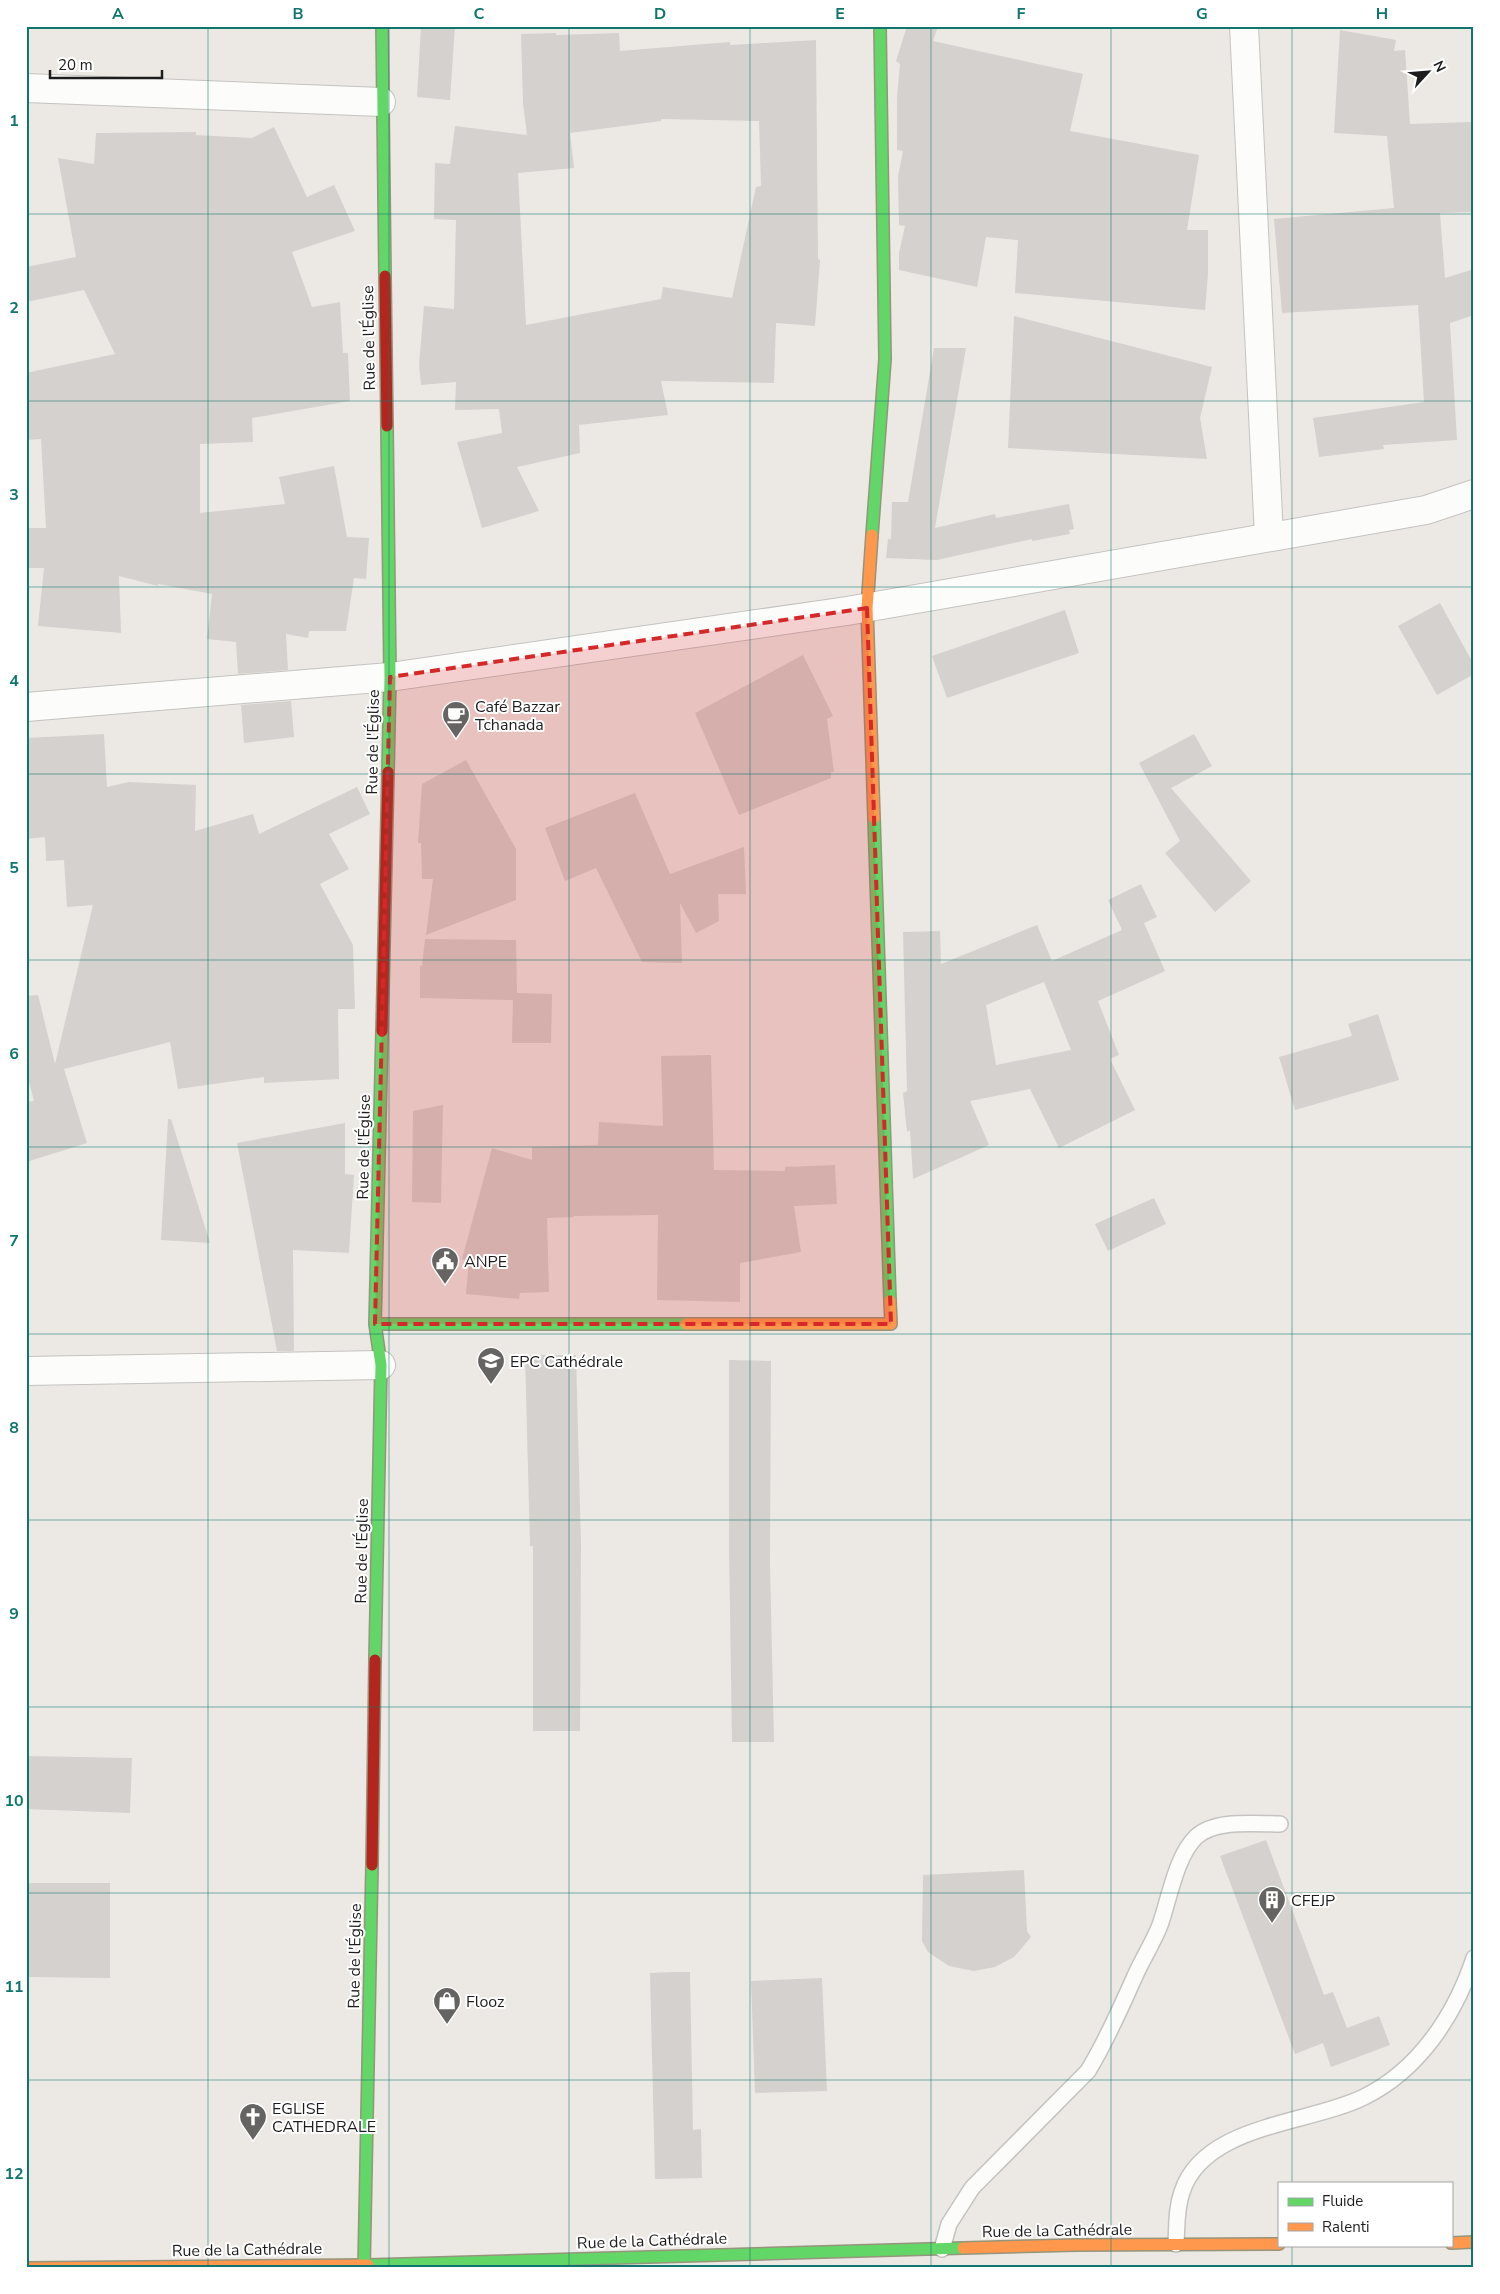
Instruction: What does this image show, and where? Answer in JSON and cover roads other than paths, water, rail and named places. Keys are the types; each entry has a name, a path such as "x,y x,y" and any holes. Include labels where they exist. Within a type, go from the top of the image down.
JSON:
{"street":[{"name":"Rue de l'Église","path":"364,2266 381,1365 375,1324 390,677 381,102 382,26"},
{"path":"375,1324 891,1324 867,608 885,359 880,26"},
{"path":"1244,26 1269,537"},
{"path":"26,88 381,102"},
{"path":"26,706 390,677 867,608 1426,510 1474,494"},
{"path":"26,1371 381,1365"},
{"path":"1452,2242 1474,2242"},
{"name":"Rue de la Cathédrale","path":"26,2268 495,2264 942,2249 1176,2244 1278,2244"}],"lane":[{"path":"942,2249 949,2224 972,2188 1088,2071 1102,2049 1150,1948 1180,1864 1196,1837 1219,1826 1280,1824"},
{"path":"1176,2244 1177,2211 1182,2190 1192,2173 1204,2160 1219,2148 1242,2136 1362,2098 1395,2077 1408,2067 1434,2036 1462,1990 1474,1958"}],"place":[{"name":"Café Bazzar Tchanada","path":"456,739"},
{"name":"ANPE","path":"445,1285"},
{"name":"EPC Cathédrale","path":"491,1385"},
{"name":"CFEJP","path":"1272,1924"},
{"name":"Flooz","path":"447,2025"},
{"name":"EGLISE CATHEDRALE","path":"253,2141"}]}
